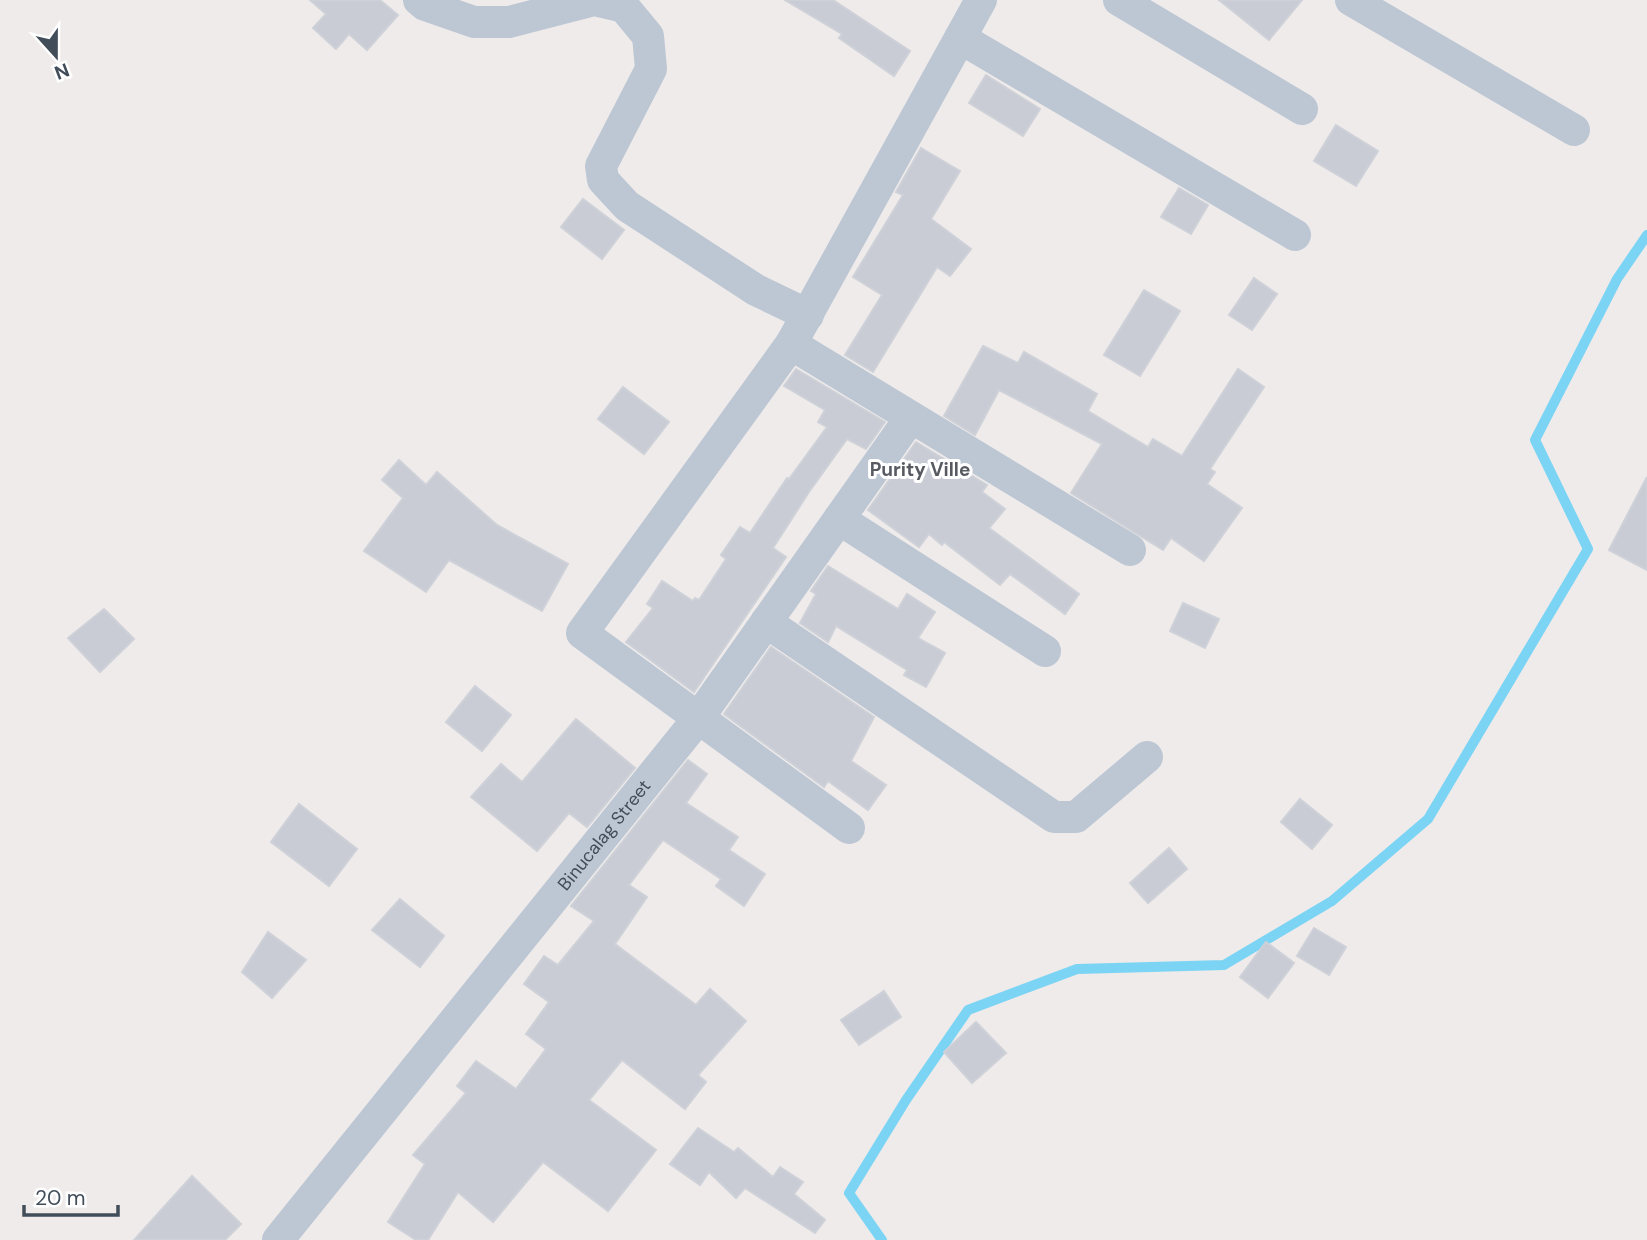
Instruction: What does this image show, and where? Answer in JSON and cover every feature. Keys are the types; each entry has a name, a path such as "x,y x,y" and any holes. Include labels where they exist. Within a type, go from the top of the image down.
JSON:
{"street":[{"path":"419,0 425,5 474,22 509,22 594,0 624,7 648,36 651,69 601,166 603,180 627,206 756,290 807,315"},
{"path":"849,828 697,720 582,633 791,344 981,0"},
{"path":"1119,0 1303,109"},
{"path":"1351,0 1574,131"},
{"path":"960,38 1295,234"},
{"path":"791,344 1130,550"},
{"name":"Binucalag Street","path":"278,1240 697,720 911,417"},
{"path":"839,519 1045,650"},
{"path":"766,622 1054,817 1076,817 1147,757"}],"building":[{"path":"310,0 380,0 398,15 367,50 349,34 336,49 313,28 326,14"},
{"path":"785,0 833,0 910,51 894,76 839,38 842,34"},
{"path":"1219,0 1302,0 1269,40"},
{"path":"986,75 1040,109 1023,136 969,103"},
{"path":"1336,125 1378,151 1356,186 1314,161"},
{"path":"921,148 960,171 931,219 971,249 950,276 937,267 873,372 845,355 882,295 853,277 903,195 896,192"},
{"path":"1179,188 1208,205 1191,234 1161,217"},
{"path":"583,199 624,230 602,259 561,227"},
{"path":"1254,278 1277,294 1252,330 1229,315"},
{"path":"1144,290 1180,311 1140,376 1104,355"},
{"path":"983,346 1018,363 1024,352 1097,394 1088,411 1148,447 1153,439 1182,456 1238,369 1264,387 1210,469 1215,472 1207,484 1242,508 1204,561 1171,538 1163,550 1071,493 1102,444 999,390 975,435 944,416"},
{"path":"796,369 885,422 866,449 847,439 809,492 773,548 786,557 694,692 626,642 653,608 647,604 662,581 693,601 695,598 699,600 726,559 721,555 740,527 750,533 787,478 789,479 827,427 818,422 825,410 784,386"},
{"path":"623,387 669,422 644,454 598,419"},
{"path":"916,442 987,485 982,492 1005,509 989,528 1079,594 1065,614 1010,574 1000,585 944,542 942,545 929,534 919,547 868,510"},
{"path":"399,460 426,485 437,472 497,525 568,564 542,611 449,560 426,592 364,551 403,498 382,480"},
{"path":"1647,477 1647,570 1609,550"},
{"path":"828,566 898,609 907,594 935,612 918,638 945,653 926,687 904,675 907,670 836,626 828,642 800,623 816,594 811,591"},
{"path":"1183,603 1219,619 1205,648 1170,631"},
{"path":"104,609 134,639 100,672 68,638"},
{"path":"771,647 874,717 851,761 886,785 868,810 828,781 824,787 724,714"},
{"path":"475,686 511,715 482,751 446,722"},
{"path":"576,719 635,768 587,827 569,813 537,851 471,797 501,764 522,782"},
{"path":"688,760 707,774 686,803 738,837 729,850 765,874 744,906 716,886 721,879 663,840 629,885 647,897 615,944 696,1005 710,989 746,1021 698,1075 706,1082 685,1109 622,1060 589,1100 656,1150 608,1211 543,1162 493,1222 458,1192 428,1240 416,1240 388,1222 425,1164 413,1155 466,1093 457,1086 476,1061 516,1089 546,1049 526,1034 549,1002 524,984 544,956 558,965 594,921 571,906"},
{"path":"1300,799 1332,825 1312,849 1281,822"},
{"path":"299,804 357,849 329,886 271,842"},
{"path":"1169,848 1187,869 1148,903 1130,883"},
{"path":"400,899 444,936 420,967 372,930"},
{"path":"1314,928 1346,947 1329,975 1297,956"},
{"path":"268,932 306,960 272,998 242,972"},
{"path":"1266,942 1294,963 1268,998 1240,977"},
{"path":"884,991 901,1017 859,1045 841,1020"},
{"path":"976,1022 1006,1053 972,1083 944,1052"},
{"path":"698,1128 734,1152 738,1148 773,1177 780,1167 803,1182 794,1194 825,1220 815,1233 745,1188 736,1198 709,1172 700,1185 670,1164"},
{"path":"192,1176 241,1224 225,1240 134,1240"}],"waterway":[{"path":"882,1240 849,1193 906,1100 968,1010 1077,969 1224,965 1332,901 1428,819 1588,549 1535,440 1617,279 1647,235"}],"district":[{"name":"Purity Ville","path":"920,469"}]}
